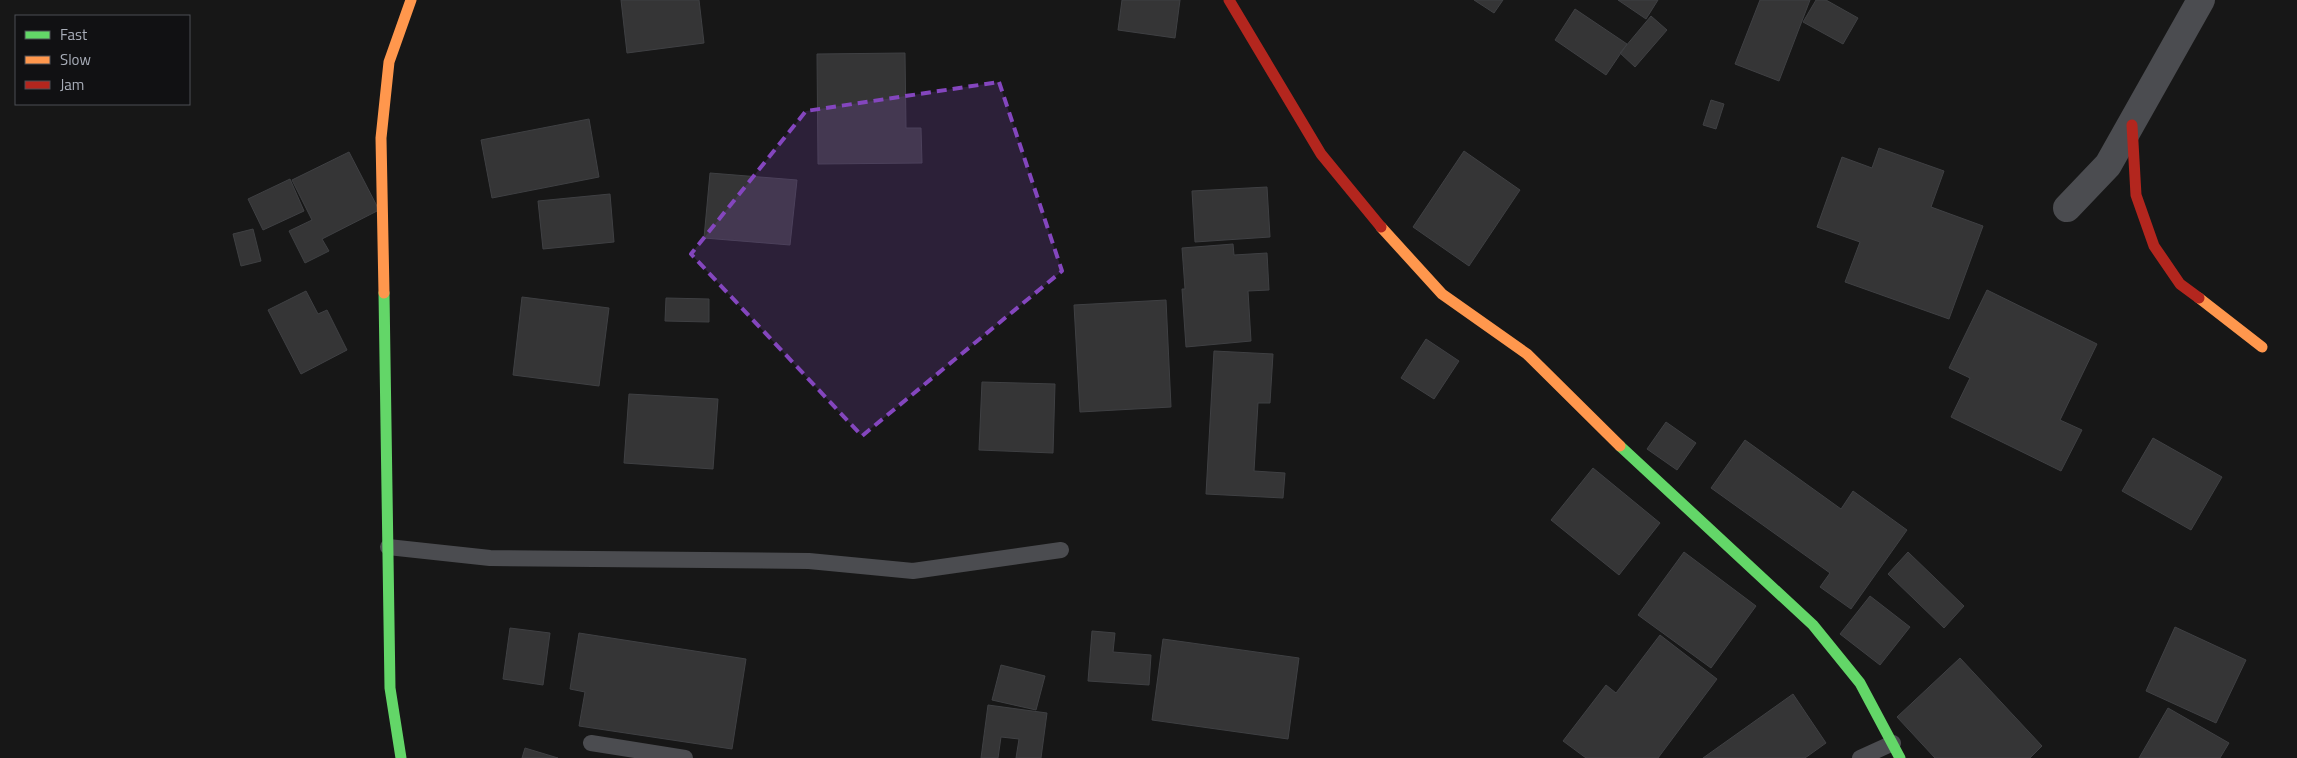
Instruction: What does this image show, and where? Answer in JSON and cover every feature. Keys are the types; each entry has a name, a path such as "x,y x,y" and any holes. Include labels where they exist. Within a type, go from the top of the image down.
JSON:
{"street":[{"path":"402,758 390,688 381,138 389,62 411,0"},
{"path":"1229,0 1320,154 1382,229 1442,294 1527,354 1596,423 1813,625 1860,683 1897,751"},
{"path":"2067,208 2108,165 2201,0"},
{"path":"2132,125 2136,196 2154,246 2180,284 2262,348"}],"lane":[{"path":"388,547 490,558 809,561 913,572 1061,550"},
{"path":"591,743 685,758"},
{"path":"1860,758 1897,751"}],"highlighted area":[{"path":"999,82 1062,271 862,436 691,254 806,111"}],"building":[{"path":"621,0 699,0 704,43 627,53"},
{"path":"1122,0 1180,0 1175,38 1118,30"},
{"path":"1474,0 1503,0 1494,13"},
{"path":"1618,0 1658,0 1646,19"},
{"path":"1760,0 1810,0 1779,81 1735,64"},
{"path":"1816,0 1826,0 1858,18 1843,44 1803,22"},
{"path":"1575,9 1627,44 1606,75 1555,40"},
{"path":"1651,16 1667,30 1635,67 1620,53"},
{"path":"905,53 906,128 921,128 922,163 818,164 817,54"},
{"path":"1711,100 1724,104 1716,129 1703,125"},
{"path":"589,119 599,177 492,198 481,140"},
{"path":"1879,148 1944,171 1931,207 1983,226 1949,319 1845,282 1860,242 1817,227 1842,157 1872,168"},
{"path":"1464,151 1520,190 1469,266 1413,227"},
{"path":"349,152 379,210 322,239 329,251 305,263 289,231 312,220 292,180"},
{"path":"710,173 797,180 790,245 704,238"},
{"path":"290,179 304,211 263,230 248,199"},
{"path":"1267,187 1270,237 1195,242 1192,191"},
{"path":"610,194 614,242 543,249 538,201"},
{"path":"253,229 261,261 241,266 233,234"},
{"path":"1233,244 1234,255 1267,253 1269,290 1248,291 1251,341 1186,347 1182,289 1185,289 1182,248"},
{"path":"1987,290 2097,344 2060,420 2082,430 2061,471 1951,417 1970,378 1949,368"},
{"path":"306,291 318,314 327,310 347,350 301,374 268,310"},
{"path":"522,297 609,308 599,386 513,375"},
{"path":"666,298 709,299 709,322 665,321"},
{"path":"1166,300 1171,407 1080,412 1074,305"},
{"path":"1426,339 1459,361 1434,399 1401,378"},
{"path":"1214,351 1273,354 1270,403 1258,403 1254,471 1285,473 1283,498 1206,494"},
{"path":"982,382 1055,384 1053,453 979,450"},
{"path":"629,394 718,399 713,469 624,463"},
{"path":"1666,422 1696,443 1677,470 1647,449"},
{"path":"2153,438 2222,477 2191,530 2122,491"},
{"path":"1745,440 1841,509 1853,491 1907,530 1851,609 1820,587 1830,573 1711,488"},
{"path":"1593,468 1660,523 1619,575 1551,520"},
{"path":"1684,552 1756,606 1711,668 1638,615"},
{"path":"1908,552 1964,606 1944,628 1888,574"},
{"path":"1870,596 1910,627 1880,665 1840,634"},
{"path":"2175,627 2246,660 2216,723 2146,691"},
{"path":"510,628 550,633 543,685 503,679"},
{"path":"1092,631 1115,633 1113,652 1151,655 1149,685 1088,681"},
{"path":"579,633 746,659 732,749 579,726 585,692 570,689"},
{"path":"1660,635 1717,679 1658,758 1586,758 1563,741 1606,685 1616,693"},
{"path":"1163,639 1299,658 1288,739 1152,720"},
{"path":"1960,658 2042,746 2030,758 1935,758 1897,717"},
{"path":"1001,665 1045,676 1036,710 992,700"},
{"path":"1793,694 1826,743 1805,758 1703,758"},
{"path":"988,705 1047,713 1041,758 1016,758 1019,739 1001,737 998,758 981,758"},
{"path":"2168,708 2229,743 2220,758 2139,758"},
{"path":"525,748 558,758 522,758"}],"traffic: fast":[{"path":"384,293 390,688 401,758"},
{"path":"1620,446 1813,625 1860,683 1900,758"}],"traffic: slow":[{"path":"384,293 381,138 389,62 411,0"},
{"path":"1381,227 1442,294 1527,354 1620,446"},
{"path":"2199,298 2262,347"}],"traffic: jam":[{"path":"1229,0 1321,154 1381,227"},
{"path":"2132,125 2136,195 2154,246 2180,284 2199,298"}]}
